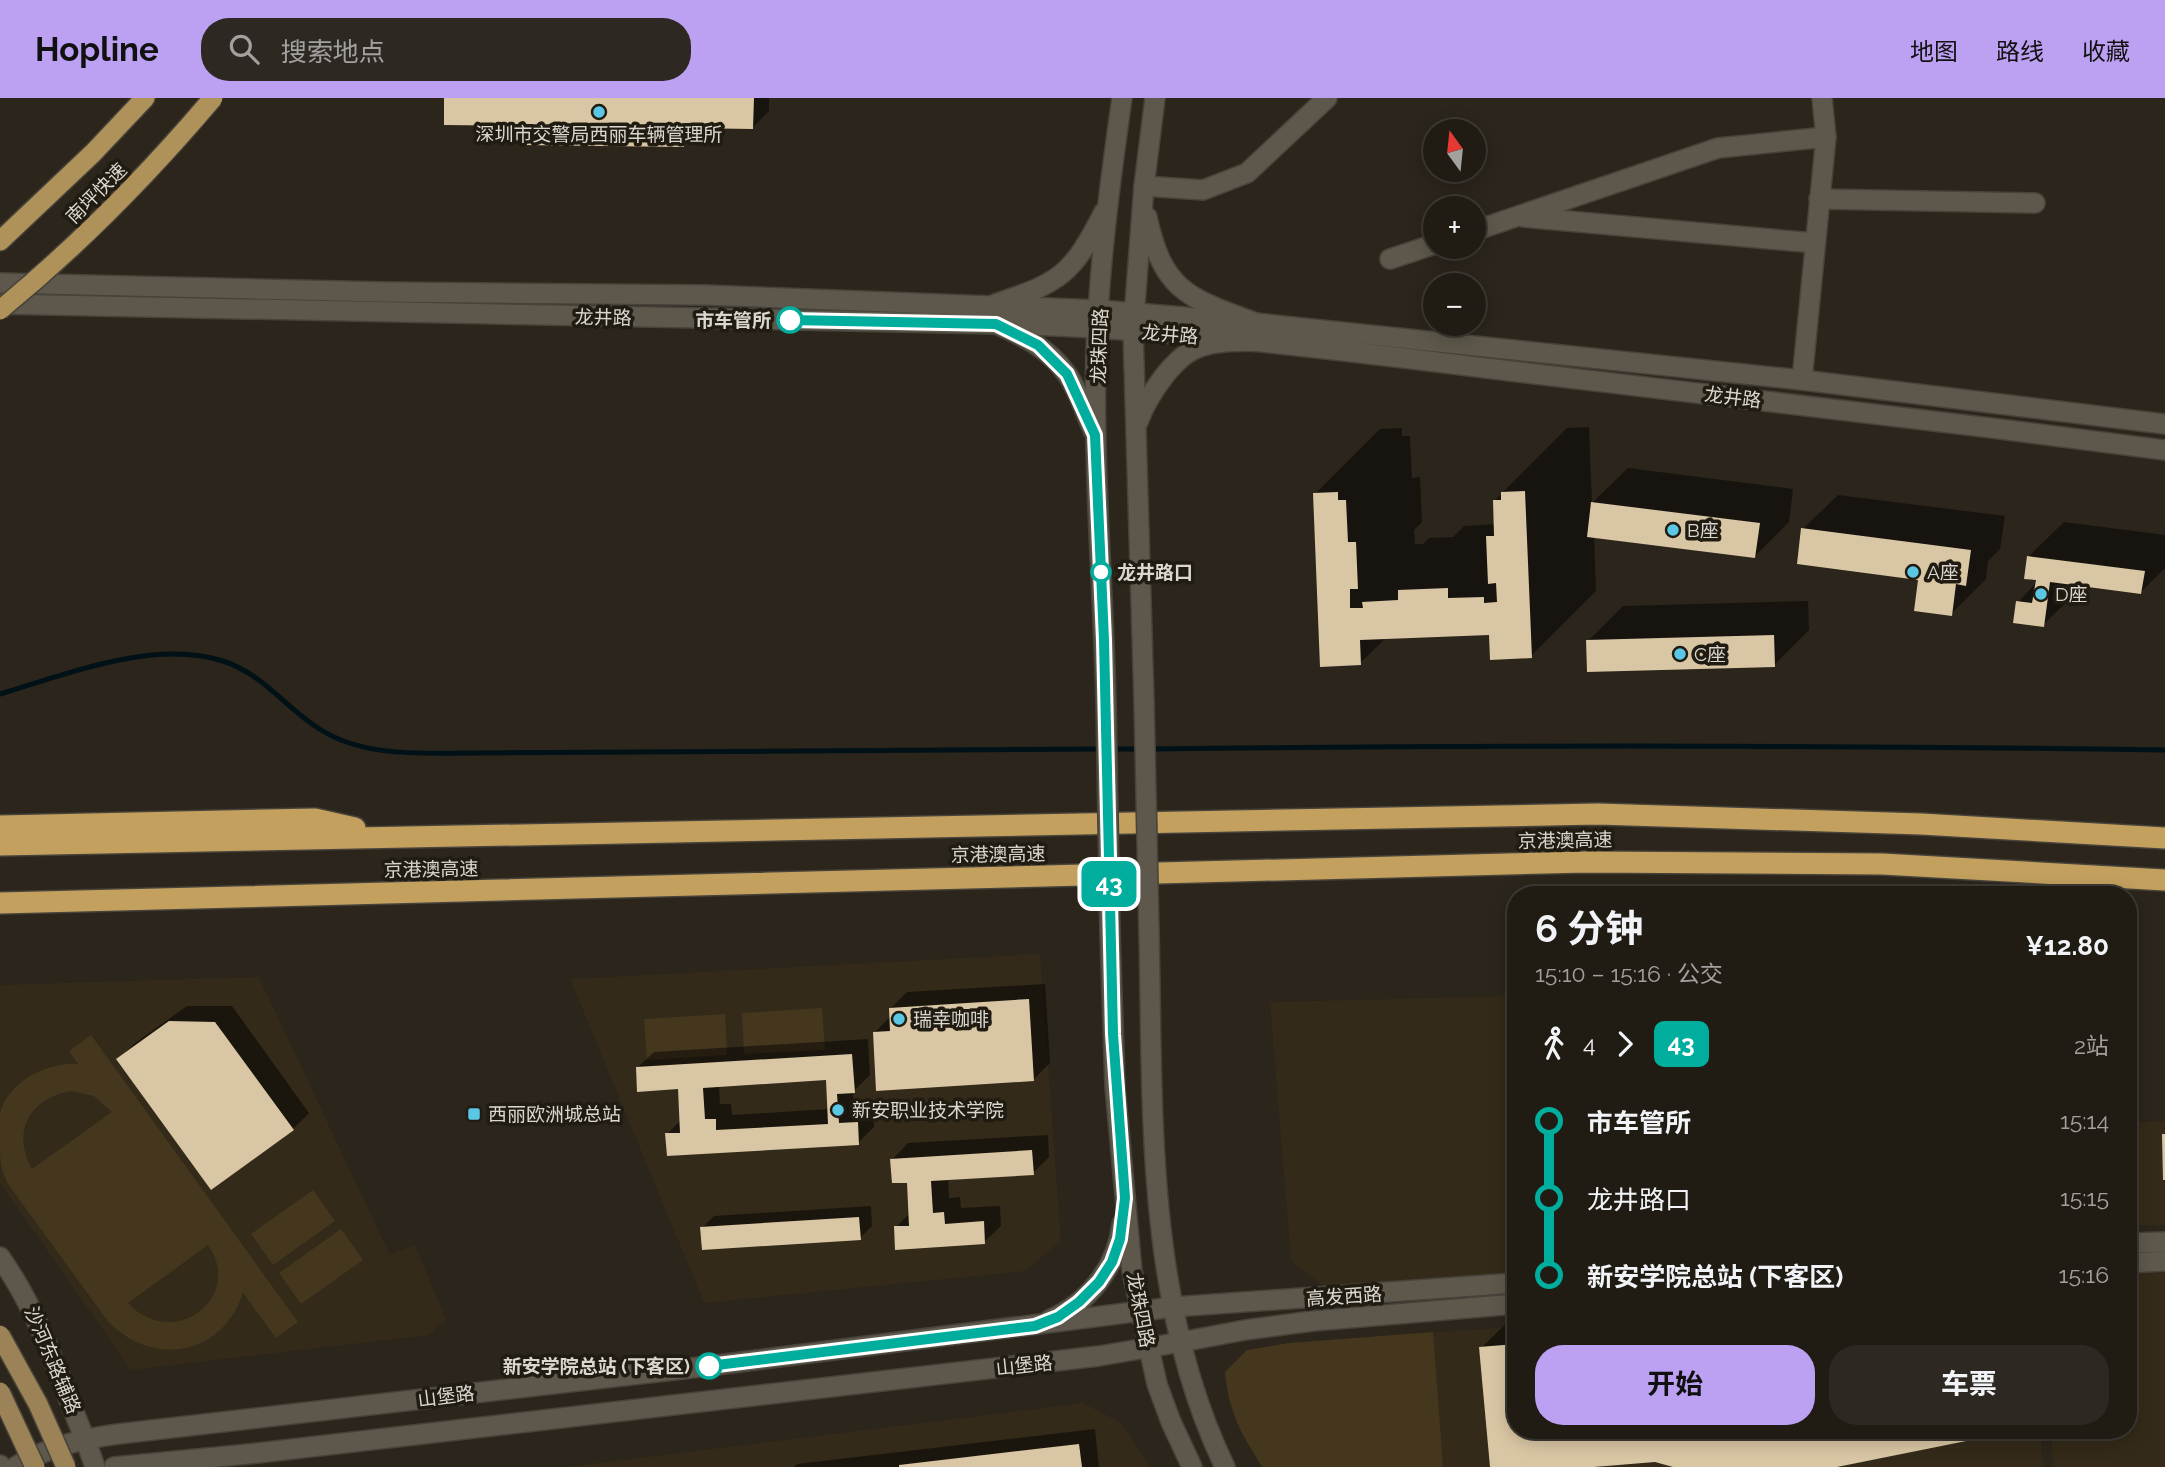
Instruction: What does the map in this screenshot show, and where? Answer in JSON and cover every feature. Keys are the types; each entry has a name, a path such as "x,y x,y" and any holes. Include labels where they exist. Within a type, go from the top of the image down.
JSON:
{"highway":[{"name":"南坪快速","path":"0,241 93,153 145,98"},
{"name":"南坪快速","path":"0,310 54,266 130,192 213,98"},
{"name":"京港澳高速","path":"0,845 1598,814 1922,824 2165,838"},
{"path":"0,826 315,820 395,836"},
{"name":"京港澳高速","path":"0,903 1586,862 1882,864 2165,880"}],"main road":[{"path":"0,1335 38,1404 66,1467"},
{"path":"0,1392 36,1467"}],"street":[{"name":"龙珠四路","path":"1122,98 1108,202 1099,319 1095,435 1106,702 1115,1087 1132,1271 1140,1311 1157,1384 1192,1467"},
{"name":"龙珠四路","path":"1155,98 1144,186 1133,321 1153,1138 1159,1215 1173,1307 1206,1426 1224,1467"},
{"path":"1258,332 1187,295 1171,279 1151,236 1144,186 1203,190 1247,173 1327,98"},
{"path":"1802,380 1826,137 1822,98"},
{"path":"1486,227 1718,148 1826,137"},
{"path":"1819,200 2035,203"},
{"path":"1095,435 1067,374 1038,345 995,314 1064,274 1082,251 1108,202"},
{"path":"1515,216 1815,243"},
{"path":"1390,259 1423,248"},
{"name":"龙井路","path":"0,283 383,292 705,295 1133,321 1802,380 2165,424"},
{"name":"龙井路","path":"0,304 995,314"},
{"path":"1136,444 1138,423 1146,403 1158,383 1174,365 1197,347 1258,332"},
{"name":"龙井路","path":"1258,332 2165,450"},
{"path":"1035,1326 1058,1317 1079,1302 1099,1282 1112,1262 1120,1239 1125,1198"},
{"path":"2137,1243 2165,1242"},
{"name":"沙河东路辅路","path":"0,1257 33,1310 86,1438 95,1467"},
{"path":"2137,1263 2165,1261"},
{"name":"高发西路","path":"1173,1307 1507,1284"},
{"name":"高发西路","path":"1181,1342 1313,1321 1507,1305"},
{"name":"山堡路","path":"15,1467 44,1452 86,1438 1035,1326 1173,1307"},
{"name":"山堡路","path":"114,1467 258,1453 1099,1356 1181,1342"},
{"path":"220,1467 258,1453"}],"shaded area":[{"name":"新安职业技术学院","path":"1040,954 1061,1241 1025,1271 704,1303 570,979"},
{"path":"259,977 390,1255 415,1245 446,1319 429,1335 131,1370 0,1183 0,985"},
{"path":"1507,996 1507,1290 1506,1278 1327,1289 1291,1261 1270,1002"},
{"path":"822,1008 825,1050 744,1054 742,1013"},
{"path":"725,1014 727,1055 647,1060 644,1019"},
{"path":"91,1035 298,1322 276,1338 243,1293 233,1315 219,1331 202,1342 184,1348 164,1349 144,1345 125,1335 107,1320 8,1184 1,1164 0,1114 4,1103 11,1092 30,1076 54,1066 78,1064 69,1051","holes":["72,1091 94,1096 112,1112 32,1169 23,1142 28,1118 45,1101","208,1245 217,1264 217,1283 211,1299 199,1312 183,1320 165,1322 146,1317 128,1303"]},
{"path":"2165,1121 2165,1225 2137,1226 2137,1122"},
{"path":"313,1190 335,1221 273,1265 251,1234"},
{"path":"341,1229 363,1260 301,1304 279,1273"},
{"path":"2165,1272 2165,1467 2053,1467 2051,1439 2137,1439 2137,1273"},
{"path":"1507,1327 1507,1439 2041,1439 2043,1467 1262,1467 1239,1429 1228,1398 1225,1372 1247,1350 1289,1343"},
{"path":"1433,1332 1443,1467 1262,1467 1237,1422 1225,1372 1247,1350 1289,1343"},
{"path":"1083,1403 1122,1423 1150,1467 566,1467"}],"building":[{"name":"深圳市交警局西丽车辆管理所","path":"444,98 754,98 753,129 684,128 684,147 520,145 520,126 444,125"},
{"path":"1525,491 1532,658 1490,660 1489,635 1360,640 1361,665 1320,667 1313,493 1338,492 1338,500 1346,500 1348,542 1356,542 1358,589 1350,589 1350,608 1363,608 1362,602 1398,600 1398,590 1448,588 1448,598 1484,597 1484,603 1497,602 1496,583 1488,584 1486,536 1494,536 1493,500 1501,500 1501,492"},
{"name":"B座","path":"1591,502 1760,523 1755,558 1587,537"},
{"name":"A座","path":"1801,528 1971,550 1966,586 1956,584 1952,616 1914,611 1918,580 1797,564"},
{"name":"D座","path":"2027,556 2145,571 2141,594 2050,582 2044,627 2013,623 2016,601 2032,603 2036,580 2024,579"},
{"name":"C座","path":"1774,635 1775,667 1587,672 1586,640"},
{"path":"1029,999 1034,1081 876,1091 873,1032 890,1031 889,1008"},
{"path":"169,1021 215,1022 294,1130 211,1190 116,1059"},
{"path":"852,1054 855,1093 837,1094 839,1123 858,1122 859,1145 667,1156 665,1133 680,1133 678,1089 637,1092 636,1067","holes":["826,1080 828,1124 716,1130 716,1119 705,1119 703,1088"]},
{"path":"2162,1134 2165,1134 2165,1180 2163,1180"},
{"path":"1032,1150 1034,1175 931,1181 933,1213 944,1212 945,1224 984,1221 985,1244 895,1250 894,1226 909,1226 907,1183 892,1183 890,1159"},
{"path":"859,1217 861,1240 702,1250 700,1227"},
{"path":"1507,1345 1507,1439 1976,1439 1837,1467 1673,1467 1655,1462 1594,1467 1490,1467 1479,1347"},
{"path":"1079,1444 1082,1467 899,1467 899,1465"}],"waterway":[{"path":"0,694 82,669 140,656 196,655 223,661 250,674 306,720 336,738 354,745 394,752 1102,749"},
{"path":"1150,749 1658,746 2165,750"},
{"path":"1112,749 1140,749"}],"bus line":[{"name":"43","path":"709,1366 1035,1326 1058,1317 1079,1302 1099,1282 1112,1262 1120,1239 1125,1198 1115,1087 1104,640 1095,435 1067,374 1054,359 1038,345 996,324 790,320"}],"place":[{"name":"深圳市交警局西丽车辆管理所","path":"599,112"},
{"name":"市车管所","path":"790,320"},
{"name":"B座","path":"1673,530"},
{"name":"龙井路口","path":"1101,572"},
{"name":"A座","path":"1913,572"},
{"name":"D座","path":"2041,594"},
{"name":"C座","path":"1680,654"},
{"name":"瑞幸咖啡","path":"899,1019"},
{"name":"新安职业技术学院","path":"838,1110"},
{"name":"西丽欧洲城总站","path":"474,1114"},
{"name":"新安学院总站 (下客区)","path":"709,1366"}]}
